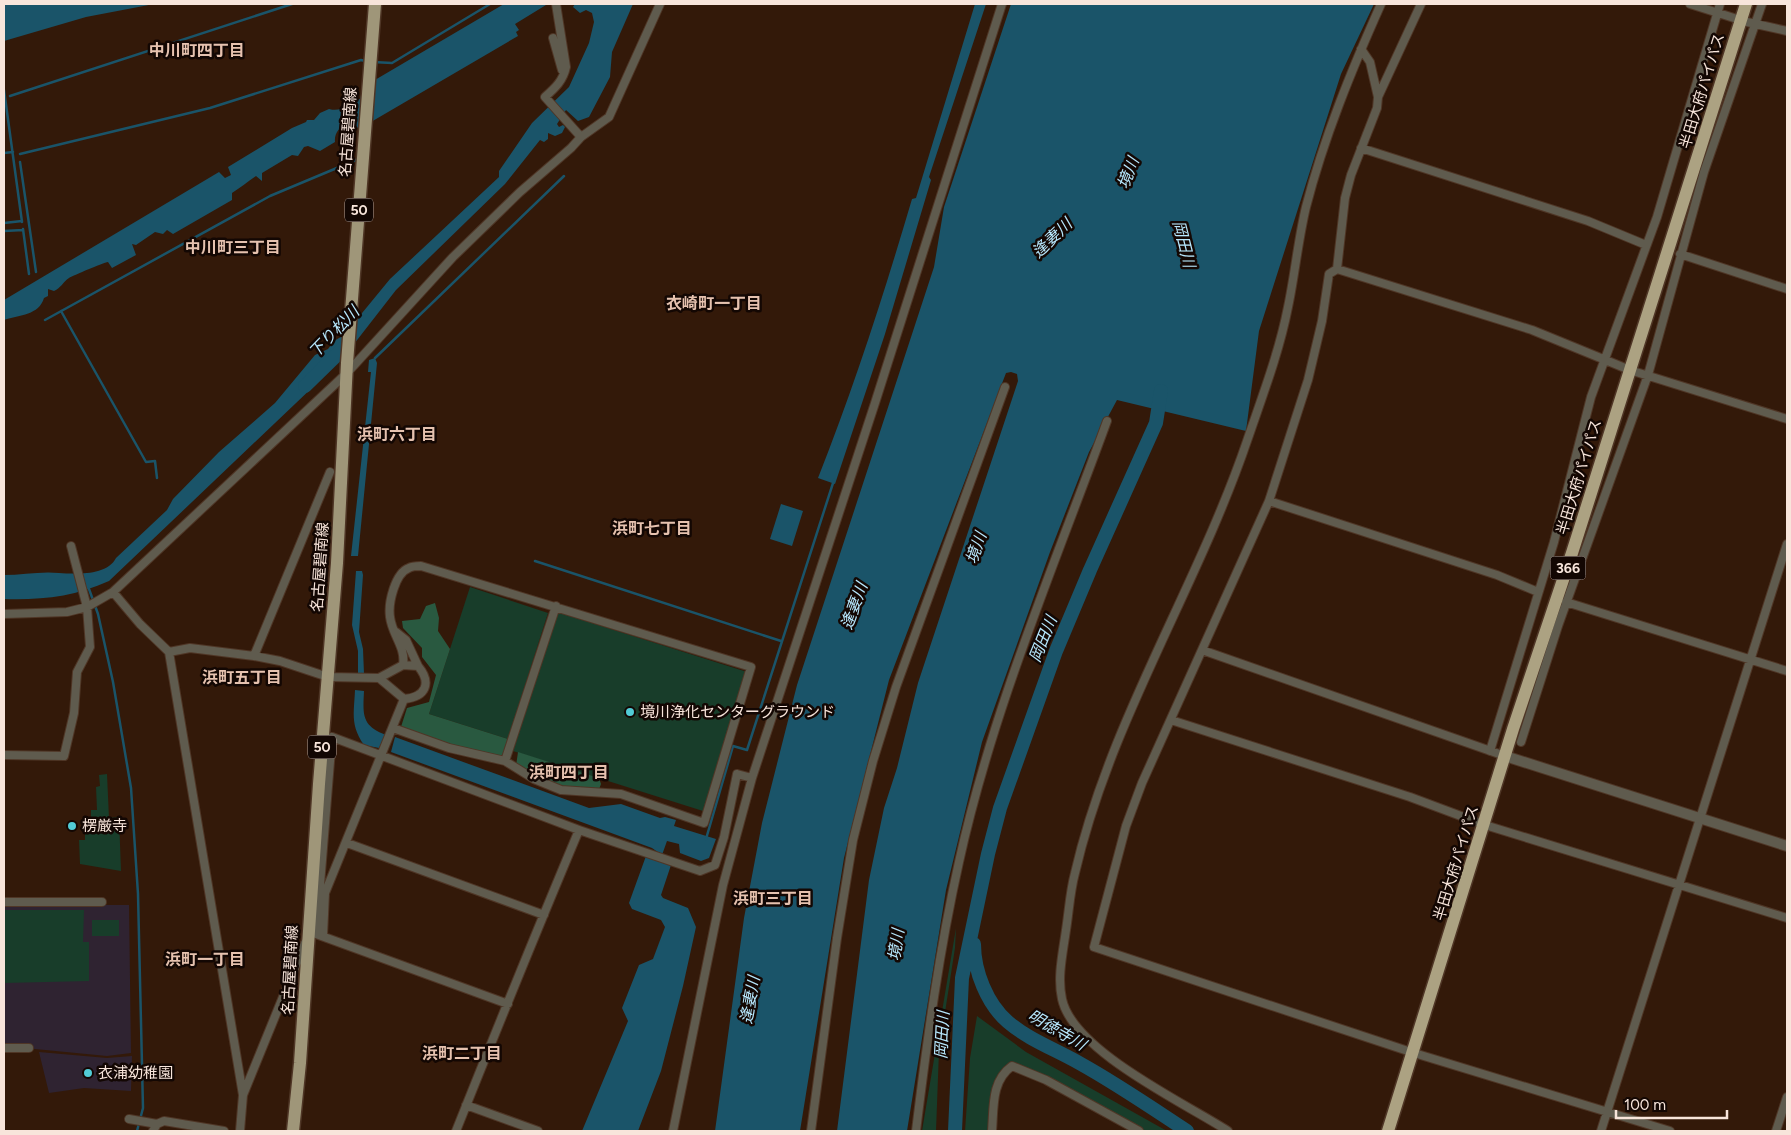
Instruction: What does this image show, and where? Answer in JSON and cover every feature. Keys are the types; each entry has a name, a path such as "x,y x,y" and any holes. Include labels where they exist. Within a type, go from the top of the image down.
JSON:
{"highway":[{"name":"半田大府パイパス","path":"1388,1131 1414,1053 1505,756 1569,562 1746,4"}],"main road":[{"name":"名古屋碧南線","path":"293,1131 300,1063 328,677 347,368 375,4"}],"street":[{"path":"556,4 566,67 564,76 546,98 579,135"},
{"path":"4,614 67,612 113,592 347,368 453,257 520,192 571,148 579,135 609,117 660,4"},
{"path":"673,1131 723,885 752,778 875,403 1002,4"},
{"path":"1228,1131 1184,1106 1098,1048 1068,1017 1060,995 1060,973 1074,876 1098,794 1125,726 1203,554 1246,445 1276,354 1288,307 1306,206 1335,115 1381,4"},
{"path":"1378,97 1421,4"},
{"path":"1690,4 1734,18"},
{"path":"1490,751 1538,592 1591,397 1668,184 1720,4"},
{"path":"1521,742 1566,602 1648,375 1704,172 1762,4"},
{"path":"1747,22 1787,31"},
{"path":"553,38 564,76"},
{"path":"1337,269 1345,198 1361,148 1377,108 1378,97 1370,62 1361,49"},
{"path":"1361,148 1588,221 1646,245"},
{"path":"1680,254 1787,289"},
{"path":"1625,368 1532,330 1337,269 1328,274 1322,321 1308,380 1269,501 1142,783 1126,826 1094,947 1414,1053 1670,1131"},
{"path":"1636,372 1787,419"},
{"path":"811,1131 852,850 873,761 896,687 1005,387"},
{"path":"916,1131 940,961 958,863 986,760 1015,670 1107,421"},
{"path":"254,656 330,472"},
{"path":"1269,501 1497,576 1538,592"},
{"path":"1601,1131 1787,544"},
{"path":"4,755 64,756 74,713 77,672 90,647 86,605 71,546"},
{"path":"392,728 449,748 506,761 534,779 560,790 621,794 704,823 751,667 420,566 408,568 400,575 390,602 390,618 405,655 403,666"},
{"path":"113,592 140,624 169,652 243,1095 240,1131"},
{"path":"1566,602 1787,671"},
{"path":"506,761 556,606"},
{"path":"379,678 404,699 416,698 423,691 426,682 424,673 418,666 406,640 395,631"},
{"path":"169,652 190,648 254,656 280,661 328,677 379,678 403,666 418,666"},
{"path":"1202,650 1490,751 1787,846"},
{"path":"324,936 325,893 348,843 381,754 404,699"},
{"path":"1171,720 1410,797 1485,825 1552,844 1678,886 1787,918"},
{"path":"508,1004 316,934 332,737 579,830 700,871 716,865 737,774 752,778"},
{"path":"456,1131 579,830"},
{"path":"348,843 544,915"},
{"path":"4,902 102,902"},
{"path":"243,1095 308,936"},
{"path":"4,1048 29,1048"},
{"path":"992,1131 997,1084 1002,1074 1012,1066 1046,1080 1139,1131"},
{"path":"1776,1131 1787,1097"},
{"path":"466,1106 538,1131"},
{"path":"132,1120 145,1121 155,1128 164,1121 224,1131"}],"shaded area":[{"path":"4,905 129,905 131,1053 107,1056 4,1046"},
{"name":"衣浦幼稚園","path":"39,1052 107,1058 132,1056 131,1091 84,1088 49,1093"}],"green space":[{"path":"470,587 548,613 508,739 429,714"},
{"path":"435,603 439,618 438,631 450,649 429,714 508,739 502,760 400,730 407,708 429,702 436,675 422,657 422,648 403,628 402,621 420,619 426,606"},
{"name":"境川浄化センターグラウンド","path":"557,612 747,672 703,811 513,751"},
{"path":"518,752 599,778 601,784 598,792 561,790 516,766"},
{"path":"107,774 109,818 119,817 121,871 80,864 79,840 85,840 85,825 91,824 91,810 97,810 96,787 100,786 99,775"},
{"path":"4,910 84,910 83,942 89,942 89,981 4,983"},
{"path":"92,920 119,920 119,936 92,936"},
{"path":"956,928 955,948 939,1051 936,1131 922,1131"},
{"path":"977,1016 1026,1052 1167,1131 1143,1131 1046,1080 1012,1066 997,1084 988,1131 965,1131 970,1058"}],"water":[{"path":"4,4 154,4 86,17 4,41"},
{"path":"504,4 546,5 515,24 519,30 516,32 518,36 359,129 356,126 355,117 352,118 351,125 344,126 338,130 335,142 320,151 308,146 304,147 298,156 292,155 262,173 262,181 256,176 232,193 232,200 173,234 167,230 163,234 155,232 136,245 132,244 136,255 112,268 108,262 72,276 56,290 48,289 48,296 44,298 38,308 4,320 4,300 219,172 225,178 231,175 228,167 292,128 307,120 314,120 320,113 329,109 338,110 360,99 363,87"},
{"path":"575,4 633,4 612,52 610,77 589,117 578,121 566,110 557,124 559,127 563,125 565,127 562,133 555,136 548,133 548,139 544,142 540,140 505,184 396,290 354,344 339,356 324,363 319,369 316,384 109,581 70,594 32,599 4,599 4,575 45,572 90,573 112,564 167,510 173,499 219,452 275,403 315,355 328,349 334,341 344,335 390,279 499,177 499,171 532,123 569,87 589,43 594,22 592,13 586,10 580,13 573,7"},
{"path":"975,4 986,4 929,177 931,180 885,334 835,484 818,478 868,340 912,199 916,198"},
{"path":"1011,4 1374,4 1341,74 1259,331 1246,431 1117,400 1089,452 1050,552 982,742 946,890 907,1131 837,1131 869,880 884,808 897,768 918,683 1018,381 1017,374 1011,372 1006,373 889,680 844,858 800,1131 715,1131 744,918 762,823 797,685 934,267 944,207"},
{"path":"375,358 377,363 358,556 351,556 371,372 368,372 369,360"},
{"path":"781,504 803,511 792,546 770,539"},
{"path":"356,571 362,571 363,575 359,632 363,649 364,674 358,674 358,651 352,625"},
{"path":"355,690 364,691 363,706 368,723 372,728 386,735 379,748 364,745 357,731 354,719"},
{"path":"395,737 589,808 621,804 660,818 665,817 676,820 674,826 716,839 709,858 701,861 680,853 679,844 667,841 662,855 652,848 391,752"},
{"path":"646,856 671,865 661,895 663,898 688,908 696,927 683,986 661,1071 638,1131 582,1131 628,1021 622,1008 639,965 653,959 665,927 661,920 632,909 629,903"}],"waterway":[{"path":"10,96 292,4"},
{"path":"373,62 392,63 490,4"},
{"path":"20,154 210,108 361,60 365,61"},
{"path":"4,90 22,222"},
{"path":"4,153 13,152"},
{"path":"45,320 270,196 356,160"},
{"path":"20,162 36,272"},
{"path":"375,358 564,176"},
{"path":"4,223 22,221"},
{"path":"23,229 29,274"},
{"path":"4,231 23,230"},
{"path":"61,311 146,462 155,461 157,478"},
{"name":"下り松川","path":"305,386 345,347"},
{"name":"岡田川","path":"955,1131 962,978 988,854 1000,808 1056,651 1156,423 1161,391"},
{"path":"706,839 733,746 747,750 834,480"},
{"path":"535,561 781,641"},
{"path":"89,589 98,614 113,682 131,788 138,894 143,1108 137,1131"},
{"name":"明徳寺川","path":"974,944 976,965 983,986 994,1006 1008,1022 1034,1040 1108,1080 1187,1131"}],"place":[{"name":"境川浄化センターグラウンド","path":"630,712"},
{"name":"楞厳寺","path":"72,826"},
{"name":"衣浦幼稚園","path":"88,1073"}],"district":[{"name":"中川町四丁目","path":"197,50"},
{"name":"中川町三丁目","path":"233,247"},
{"name":"衣崎町一丁目","path":"714,303"},
{"name":"浜町六丁目","path":"397,434"},
{"name":"浜町七丁目","path":"652,528"},
{"name":"浜町五丁目","path":"242,677"},
{"name":"浜町四丁目","path":"569,772"},
{"name":"浜町三丁目","path":"773,898"},
{"name":"浜町一丁目","path":"205,959"},
{"name":"浜町二丁目","path":"462,1053"}],"water label":[{"name":"境川","path":"1128,173"},
{"name":"逢妻川","path":"1052,238"},
{"name":"境川","path":"976,548"},
{"name":"逢妻川","path":"854,606"},
{"name":"境川","path":"896,945"},
{"name":"逢妻川","path":"750,1000"}]}
